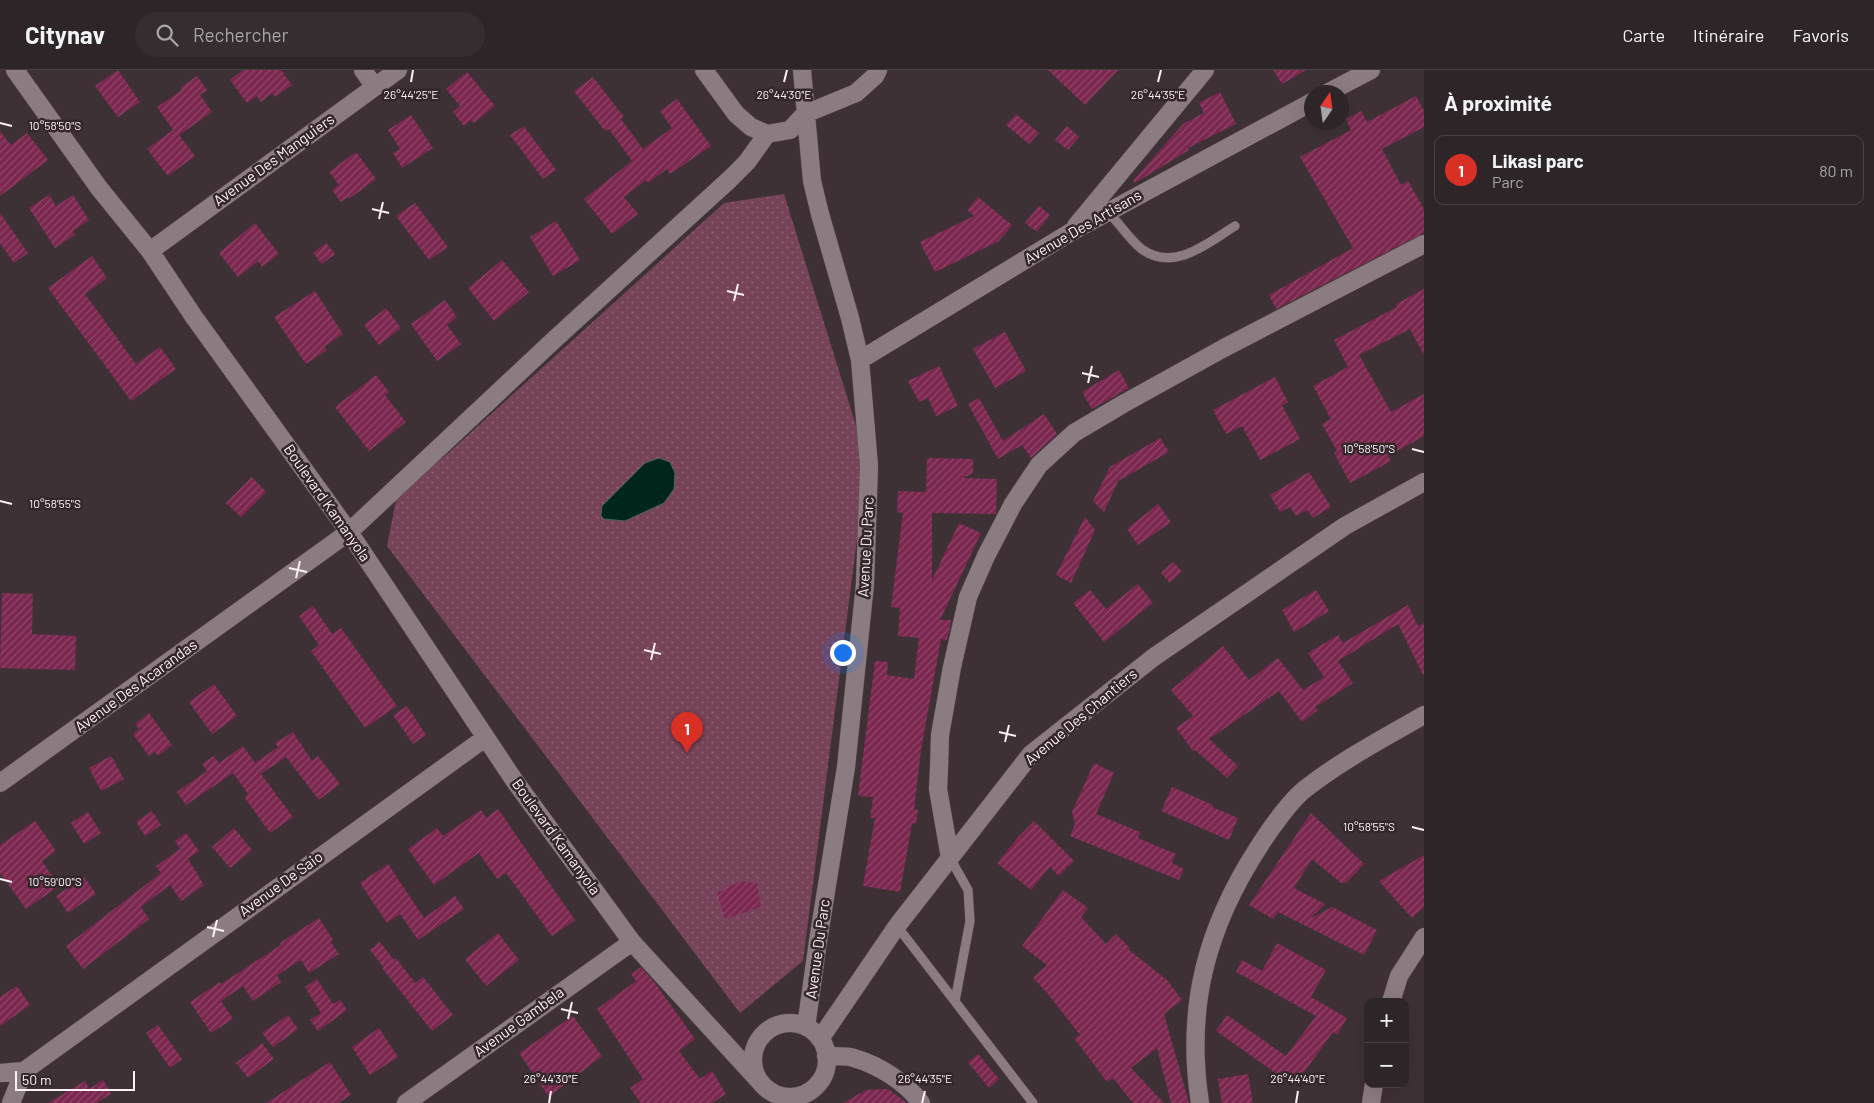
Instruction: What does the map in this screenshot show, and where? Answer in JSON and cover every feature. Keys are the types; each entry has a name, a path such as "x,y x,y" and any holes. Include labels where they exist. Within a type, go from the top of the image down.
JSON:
{"street":[{"name":"Boulevard Kamanyola","path":"15,70 99,188 150,251 200,325 349,532 485,738 632,942 761,1082"},
{"path":"363,70 374,86"},
{"name":"Avenue Des Manguiers","path":"150,251 398,70"},
{"path":"704,70 736,114 750,127 767,134 790,130 805,114 856,93 876,76 878,70"},
{"name":"Avenue Du Parc","path":"802,70 812,181 860,360 869,466 864,584 846,767 819,932 806,1027"},
{"path":"1102,207 1205,70"},
{"path":"1342,85 1371,70"},
{"name":"Avenue Des Artisans","path":"860,360 1071,232 1102,207 1304,106"},
{"name":"Avenue Des Acarandas","path":"0,783 349,532 555,339 730,179 747,162 767,134"},
{"path":"950,858 938,789 940,736 952,667 968,597 986,556 1013,504 1040,465 1074,433 1123,404 1224,348 1424,244"},
{"name":"Avenue Des Chantiers","path":"820,1039 898,926 1031,754 1154,657 1345,526 1424,482"},
{"path":"1200,1103 1195,1075 1194,1038 1200,983 1216,930 1243,872 1270,830 1304,790 1351,757 1424,715"},
{"name":"Avenue De Saio","path":"24,1071 485,738"},
{"path":"1392,998 1399,976 1424,937"},
{"name":"Avenue Gambela","path":"406,1103 632,942"},
{"path":"796,1023 806,1027 820,1039 826,1056 826,1066 819,1082 795,1100 773,1098 755,1073 753,1062 754,1051 758,1041 765,1032 774,1026 796,1023"},
{"path":"826,1056 852,1057 872,1066 890,1075 921,1103"},
{"path":"0,1073 24,1071 10,1103"},
{"path":"1371,1103 1373,1088"}],"lane":[{"path":"1102,207 1142,250 1155,256 1168,258 1193,252 1235,226"},
{"path":"950,858 968,890 970,921 955,1001"},
{"path":"898,926 1033,1103"}],"shaded area":[{"path":"784,194 867,461 803,961 740,1013 387,546 397,495 445,456 724,203"},
{"path":"659,458 670,462 675,473 674,489 664,503 625,521 604,519 601,516 602,506 645,463"}],"building":[{"path":"118,70 140,102 118,117 95,86"},
{"path":"243,70 281,70 292,85 275,97 272,93 261,102 257,96 247,103 230,80"},
{"path":"1048,70 1118,70 1085,105"},
{"path":"1273,70 1306,70 1282,84"},
{"path":"467,72 495,106 474,123 471,120 464,126 453,112 460,106 446,89"},
{"path":"197,76 207,90 200,95 212,112 179,135 195,156 168,176 147,149 173,130 157,107 182,90 180,88"},
{"path":"593,77 624,117 621,119 643,149 672,128 660,111 677,99 711,146 670,174 667,169 648,183 646,180 624,197 638,214 612,234 584,199 632,161 609,129 605,131 574,91"},
{"path":"1220,92 1236,124 1188,148 1189,150 1135,183 1133,181 1183,124 1204,113 1199,103"},
{"path":"1416,96 1424,111 1424,127 1382,149 1401,185 1408,181 1424,209 1424,233 1276,309 1269,295 1353,248 1300,157 1351,130 1349,117 1361,111 1367,122"},
{"path":"1016,114 1039,133 1029,144 1006,125"},
{"path":"411,115 433,148 402,168 393,153 400,149 388,130"},
{"path":"524,126 556,170 543,179 510,135"},
{"path":"1067,126 1079,137 1068,150 1055,140"},
{"path":"0,131 11,145 27,133 48,160 0,196"},
{"path":"356,152 376,179 349,199 348,197 341,202 332,190 339,185 329,172"},
{"path":"49,195 56,206 73,195 89,220 73,231 75,235 55,248 29,208"},
{"path":"978,197 1012,225 999,241 935,272 920,242 974,216 967,210"},
{"path":"415,203 448,247 429,260 396,216"},
{"path":"1039,206 1050,215 1037,232 1025,223"},
{"path":"0,213 28,253 14,263 0,243"},
{"path":"556,221 580,260 553,276 530,237"},
{"path":"255,223 279,254 262,267 258,261 238,277 219,253"},
{"path":"326,243 335,254 322,264 313,253"},
{"path":"92,256 107,278 85,294 136,364 160,347 176,369 131,401 48,288"},
{"path":"502,260 529,292 494,321 468,288"},
{"path":"1424,289 1424,355 1410,329 1359,355 1391,412 1424,394 1424,436 1388,456 1391,461 1350,483 1334,453 1337,451 1322,424 1331,419 1313,386 1348,367 1334,340 1397,307 1396,304"},
{"path":"315,291 343,334 324,347 327,350 306,364 274,317"},
{"path":"445,300 457,317 447,325 461,344 437,361 411,324"},
{"path":"386,308 401,328 379,345 364,325"},
{"path":"1005,332 1026,371 995,388 973,349"},
{"path":"939,366 958,406 936,416 928,398 919,402 908,381"},
{"path":"1119,370 1129,388 1092,409 1082,392"},
{"path":"376,375 389,392 385,395 406,422 369,451 335,407"},
{"path":"1275,377 1288,402 1282,405 1300,439 1260,460 1242,426 1226,434 1213,410"},
{"path":"979,398 1003,441 1044,414 1057,434 1031,458 1022,445 998,459 968,404"},
{"path":"1160,438 1169,452 1118,481 1104,512 1093,501 1110,467"},
{"path":"927,458 973,459 973,473 963,478 997,479 996,514 932,513 932,580 959,523 981,533 940,620 951,620 951,623 947,640 941,639 921,750 914,809 918,810 916,824 912,823 900,892 863,886 875,818 870,818 873,797 858,796 875,661 888,662 887,675 914,679 919,638 898,636 900,608 891,607 903,513 897,512 898,491 926,492"},
{"path":"1309,472 1331,507 1313,518 1307,510 1296,516 1290,507 1280,512 1270,495"},
{"path":"252,477 266,492 241,517 226,503"},
{"path":"1158,504 1171,522 1138,545 1127,529"},
{"path":"1085,517 1095,530 1071,583 1056,575"},
{"path":"1173,562 1182,571 1170,583 1161,573"},
{"path":"1138,584 1153,603 1104,642 1073,603 1090,590 1106,609"},
{"path":"1316,590 1329,611 1294,632 1282,610"},
{"path":"2,593 33,594 32,634 76,636 75,670 0,668"},
{"path":"1408,605 1418,626 1424,623 1424,677 1398,624 1338,661 1353,683 1315,707 1318,710 1302,722 1279,691 1209,739 1238,766 1227,778 1195,750 1193,751 1176,728 1193,716 1171,690 1223,646 1249,680 1278,658 1303,690 1324,677 1308,653 1338,635 1343,643"},
{"path":"313,606 332,634 341,628 397,706 365,728 311,651 319,645 299,616"},
{"path":"214,684 237,716 212,734 189,702"},
{"path":"407,706 426,735 413,744 393,715"},
{"path":"149,713 172,745 158,756 155,752 149,756 133,734 139,729 135,724"},
{"path":"293,732 312,761 318,756 340,784 319,800 286,757 261,774 293,817 270,833 245,798 248,794 233,773 186,805 177,792 207,771 202,764 214,756 219,763 243,746 255,763 278,747 275,743"},
{"path":"111,756 124,779 101,791 89,768"},
{"path":"1094,763 1114,773 1096,814 1140,832 1138,838 1176,854 1172,863 1184,869 1179,880 1070,836 1075,824 1072,812"},
{"path":"1172,787 1238,818 1229,840 1161,811"},
{"path":"498,809 575,920 552,936 506,873 497,879 479,853 434,885 408,849 437,828 443,836 481,810 486,818"},
{"path":"152,811 161,825 145,836 136,822"},
{"path":"88,812 101,833 84,844 71,823"},
{"path":"1311,813 1364,864 1346,883 1341,883 1312,859 1294,888 1325,904 1310,919 1332,907 1377,930 1364,955 1278,912 1273,919 1249,905"},
{"path":"35,821 56,851 42,861 59,886 26,909 0,873 0,845"},
{"path":"1034,821 1074,861 1059,876 1050,867 1031,890 997,863"},
{"path":"234,828 252,850 230,868 212,847"},
{"path":"186,833 199,851 188,859 204,885 181,901 170,885 141,907 149,919 83,969 66,946 161,873 156,866 180,849 175,841"},
{"path":"1424,855 1424,907 1412,918 1379,881"},
{"path":"388,864 424,918 455,896 464,909 418,940 400,914 387,923 360,883"},
{"path":"84,877 96,894 68,913 56,896"},
{"path":"741,881 757,883 761,907 725,919 717,893"},
{"path":"1063,890 1088,908 1081,917 1106,944 1116,934 1130,948 1129,950 1167,980 1182,1000 1164,1014 1189,1103 1171,1103 1157,1048 1131,1068 1164,1103 1133,1103 1113,1078 1107,1082 1074,1038 1080,1035 1033,978 1047,965 1022,946"},
{"path":"319,918 333,940 331,942 339,954 309,973 301,960 277,975 281,982 253,1001 243,986 221,1001 233,1019 211,1033 190,1002 281,945 280,943"},
{"path":"498,933 519,960 486,986 465,959"},
{"path":"380,942 394,960 396,958 415,983 423,977 453,1015 432,1031 370,950"},
{"path":"1277,943 1326,970 1311,997 1347,1018 1337,1035 1333,1032 1294,1086 1216,1031 1227,1015 1286,1056 1316,1016 1236,972 1242,960 1262,971"},
{"path":"641,967 655,983 695,1039 679,1051 700,1079 712,1071 726,1094 712,1103 641,1103 630,1088 643,1079 597,1009 636,981 631,974"},
{"path":"317,979 333,1004 340,1000 347,1010 318,1031 310,1020 321,1013 305,987"},
{"path":"17,986 30,1005 0,1026 0,997"},
{"path":"288,1015 298,1029 273,1047 262,1033"},
{"path":"573,1016 602,1056 549,1097 519,1053"},
{"path":"158,1025 182,1059 170,1068 146,1033"},
{"path":"379,1028 398,1057 370,1075 352,1047"},
{"path":"262,1043 274,1059 248,1078 236,1063"},
{"path":"978,1054 999,1079 989,1088 968,1062"},
{"path":"330,1062 351,1095 338,1103 266,1103"},
{"path":"1248,1074 1253,1103 1222,1103 1218,1079"},
{"path":"103,1080 111,1094 96,1103 48,1103 85,1081 89,1089"},
{"path":"888,1089 907,1103 843,1103 866,1090"}],"place":[{"name":"Likasi parc","path":"687,753"}]}
